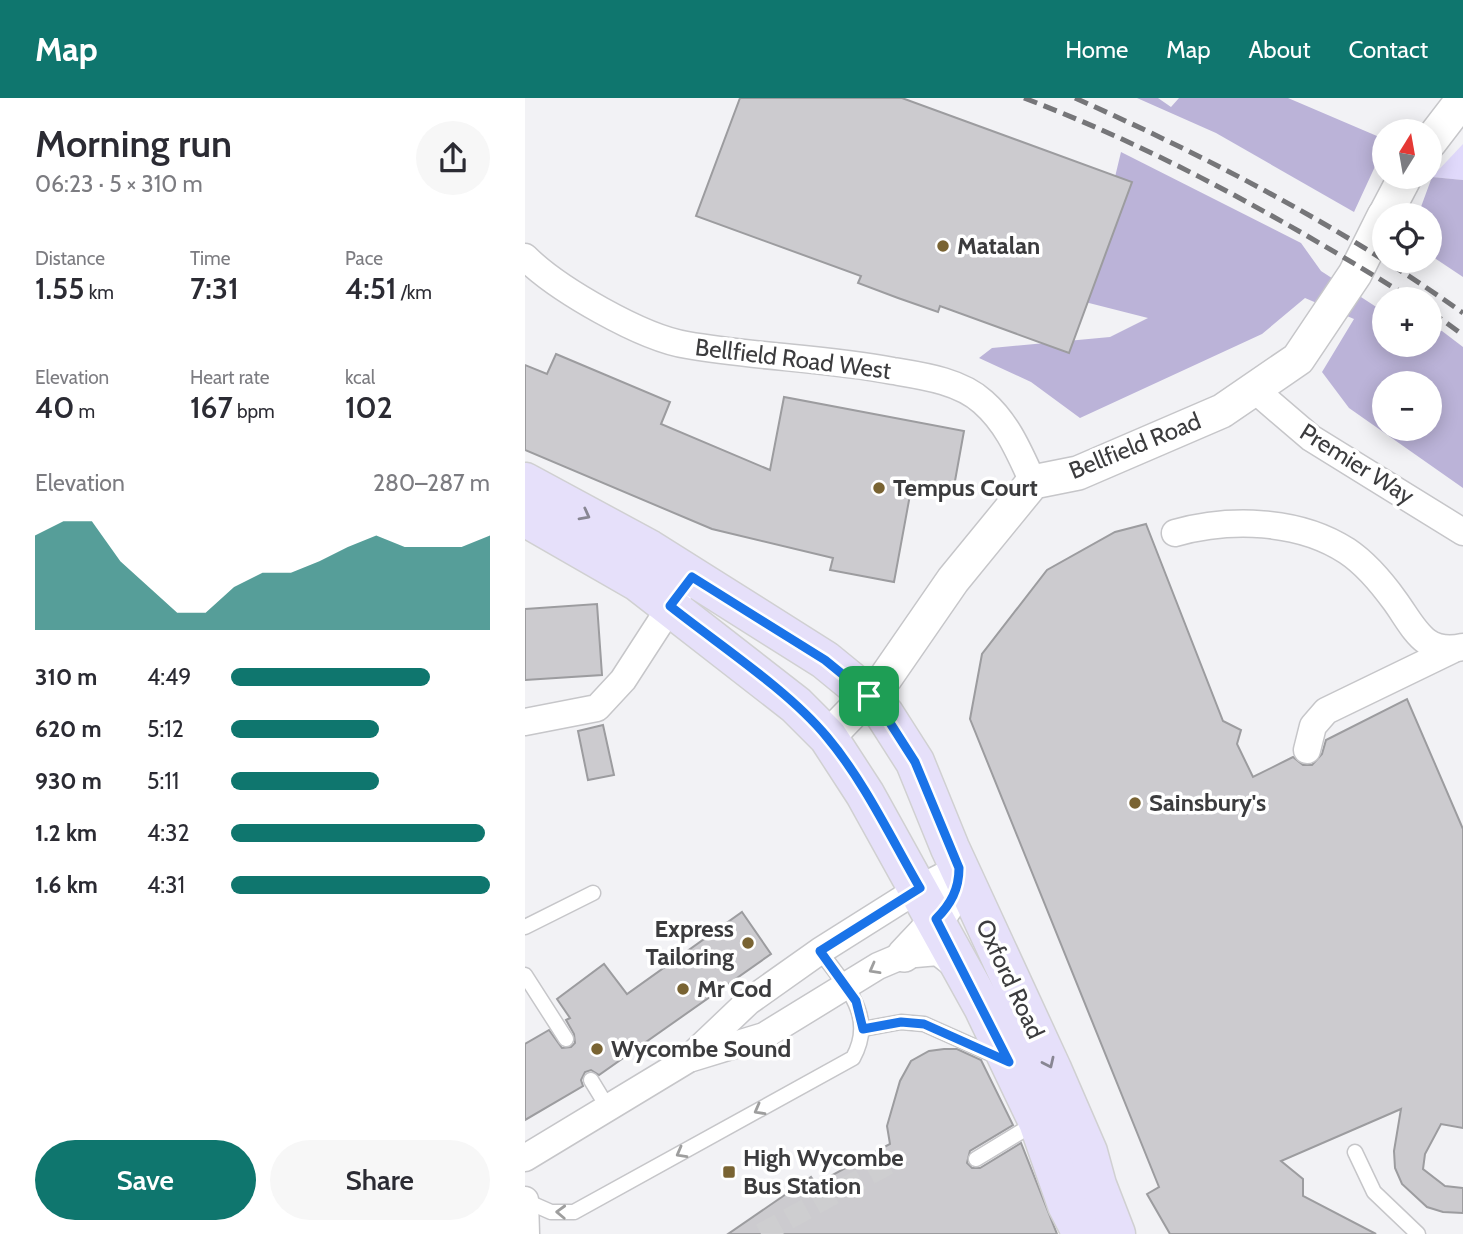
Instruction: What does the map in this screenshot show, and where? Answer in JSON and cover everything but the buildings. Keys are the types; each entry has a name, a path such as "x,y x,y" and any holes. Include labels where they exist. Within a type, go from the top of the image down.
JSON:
{"main road":[{"path":"525,482 649,549 681,591"},
{"path":"525,517 638,582 681,591"},
{"name":"Oxford Road","path":"681,591 825,660 869,696 885,715 915,762 959,868 1088,1152 1097,1185 1116,1234"},
{"name":"Oxford Road","path":"681,591 828,737 865,794 928,903 1009,1062 1038,1122 1067,1205 1082,1234"}],"street":[{"path":"1442,126 1463,99"},
{"name":"Bellfield Road","path":"1033,482 1078,473 1222,411 1255,390 1298,359 1355,274 1372,241"},
{"name":"Bellfield Road West","path":"525,257 544,276 591,303 632,325 684,345 858,364 948,383 981,400 1009,430 1033,482"},
{"name":"Premier Way","path":"1255,390 1311,438 1463,532"},
{"path":"828,737 886,677 953,580 1033,482"},
{"path":"1175,533 1200,526 1261,525 1305,532 1325,540 1361,563 1395,600 1416,635 1431,646 1457,648"},
{"path":"525,722 597,708 623,680 681,591"},
{"path":"1307,750 1314,726 1326,711 1457,648"},
{"path":"525,1158 687,1060 748,1002 820,951 928,903 948,906 959,882 959,868"},
{"path":"904,955 928,903"},
{"path":"687,1060 764,1037 878,966 904,955 938,952 965,974"},
{"path":"525,1200 526,1234"}],"lane":[{"path":"525,927 593,893"},
{"path":"525,1200 551,1212 573,1212 580,1209 853,1058 861,1043 863,1029 856,1001 820,951"},
{"path":"525,975 566,1039"},
{"path":"863,1029 901,1022 924,1024 1009,1062"},
{"path":"591,1080 608,1108"},
{"path":"976,1159 1038,1122"},
{"path":"1355,1152 1374,1192 1418,1234"}],"shaded area":[{"path":"1137,98 1158,98 1171,107 1179,98 1288,98 1372,134 1372,173 1354,212 1216,133"},
{"path":"1463,144 1463,180 1442,178 1442,166"},
{"path":"1121,152 1301,243 1321,271 1372,304 1372,357 1442,357 1442,331 1463,347 1463,488 1396,441 1442,441 1442,371 1372,371 1372,424 1349,408 1322,372 1354,319 1305,298 1262,334 1080,418 1031,382 979,358 992,348 1110,337 1148,318 1085,302"},
{"path":"1442,178 1463,180 1463,277 1442,263 1442,203 1422,203 1428,189 1442,189"}],"tunnel":[{"path":"761,1234 892,1162"}],"railway":[{"path":"1024,98 1075,118 1223,189 1392,287"},
{"path":"1075,98 1176,145 1323,223 1463,313"},
{"path":"1442,320 1463,335"}],"place":[{"name":"Matalan","path":"943,246"},
{"name":"Tempus Court","path":"879,488"},
{"name":"Sainsbury's","path":"1135,803"},
{"name":"Express Tailoring","path":"748,943"},
{"name":"Mr Cod","path":"683,989"},
{"name":"Wycombe Sound","path":"597,1049"},
{"name":"High Wycombe Bus Station","path":"729,1172"}],"route":[{"path":"692,577 825,660 869,696 902,739 915,762 959,868 959,882 948,906 936,919 1009,1062 924,1024 901,1022 863,1029 856,1001 820,951 920,888 828,737 796,705 670,606 692,577"}]}
